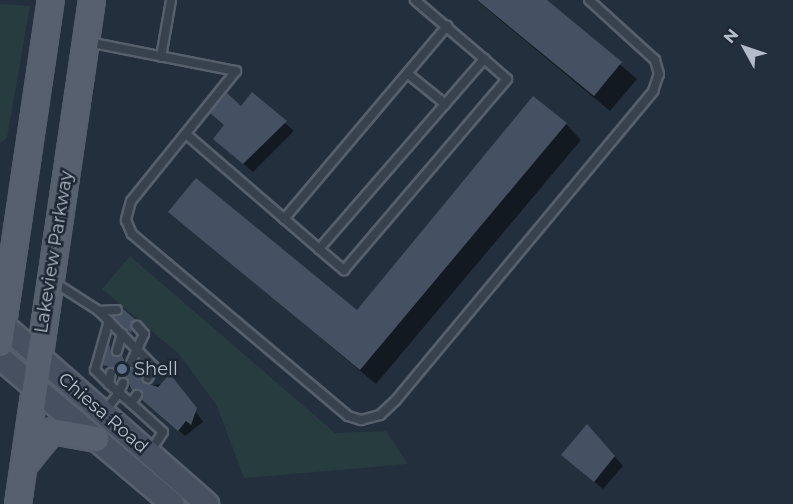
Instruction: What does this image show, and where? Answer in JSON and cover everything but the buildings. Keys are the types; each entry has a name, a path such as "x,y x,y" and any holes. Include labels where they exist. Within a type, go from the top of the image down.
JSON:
{"main road":[{"path":"1,331 51,0"},
{"name":"Lakeview Parkway","path":"18,504 33,387 92,0"},
{"path":"0,243 18,215"},
{"name":"Chiesa Road","path":"1,331 39,357 207,504"},
{"name":"Chiesa Road","path":"0,358 173,504"},
{"path":"22,470 52,431 96,439"}],"lane":[{"path":"161,57 171,0"},
{"path":"186,134 344,270 507,79 415,0"},
{"path":"86,41 236,71 131,201 126,220 132,234 348,416 361,420 380,415 653,91 659,74 655,60 589,0"},
{"path":"284,219 447,26"},
{"path":"319,249 484,59"},
{"path":"408,74 445,104"},
{"path":"50,279 99,311 137,349 154,367 148,378"},
{"path":"99,311 117,310"},
{"path":"109,321 95,370 163,432 149,453"},
{"path":"131,363 144,334 137,326"},
{"path":"117,351 122,334"},
{"path":"109,384 111,372"},
{"path":"103,413 119,393 123,383"},
{"path":"131,403 137,395"}],"green space":[{"path":"0,4 30,6 7,138 0,143"},
{"path":"130,256 335,433 386,431 408,464 244,478 217,406 179,354 102,289"}],"place":[{"name":"Shell","path":"122,369"}]}
